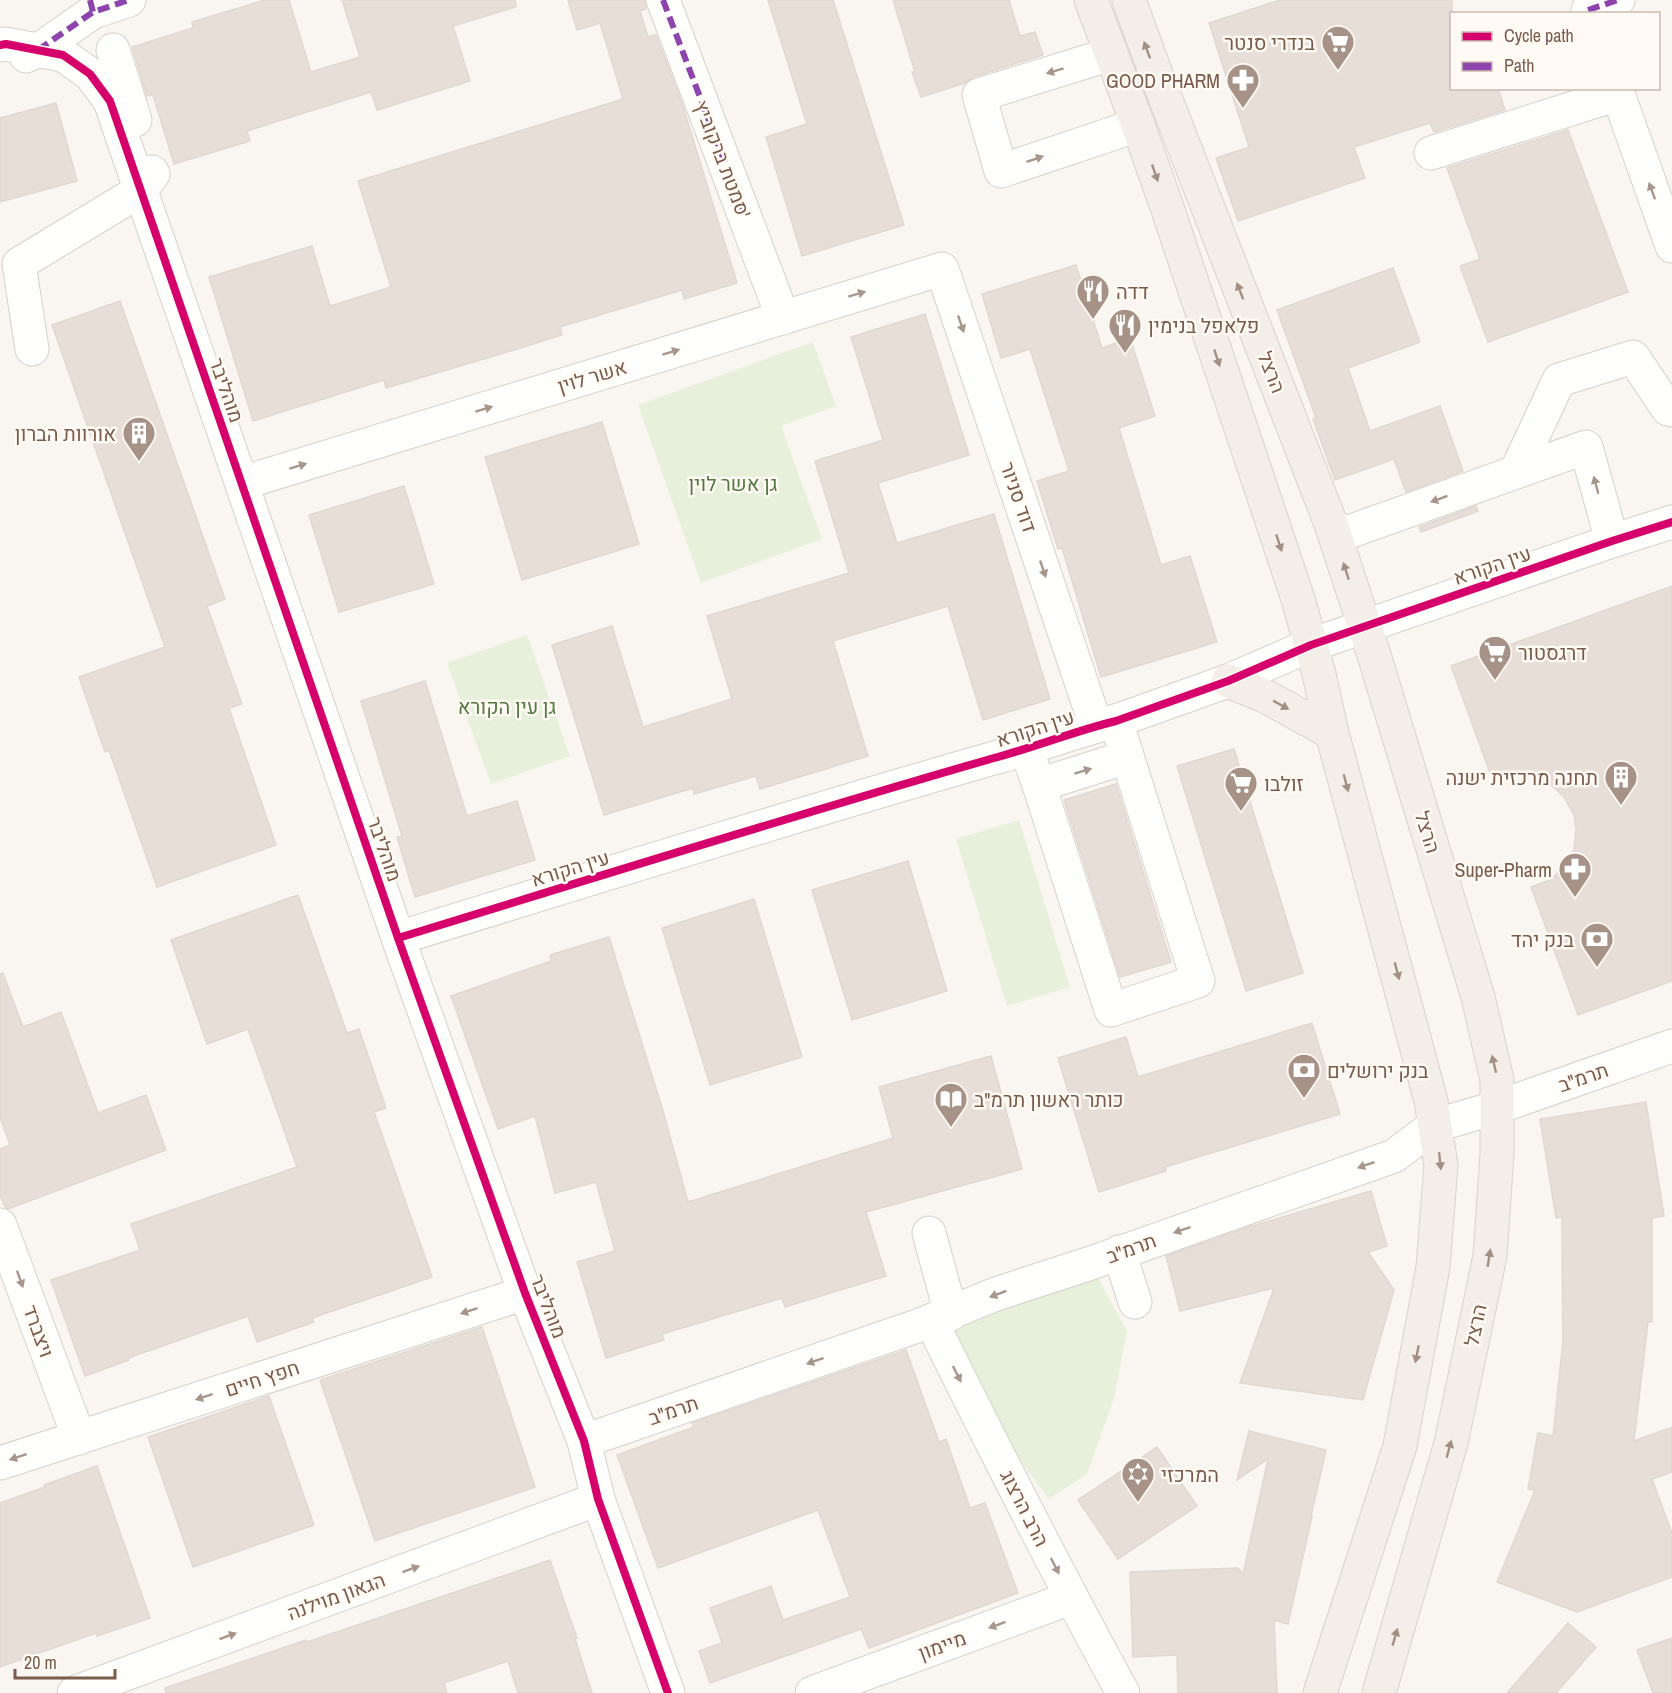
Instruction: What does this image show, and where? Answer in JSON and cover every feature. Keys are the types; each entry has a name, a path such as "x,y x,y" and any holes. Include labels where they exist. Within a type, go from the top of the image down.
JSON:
{"main road":[{"path":"1091,0 1138,125 1290,576 1311,645 1332,733 1431,1101 1441,1165 1433,1268 1400,1446 1320,1693"},
{"name":"הרצל","path":"1129,0 1330,524 1365,627 1478,998 1497,1080 1497,1154 1490,1256 1451,1443 1379,1693"},
{"path":"1228,681 1265,696 1332,733"}],"street":[{"path":"0,67 37,51 91,6 129,0"},
{"name":"סמטת ברקוביץ'","path":"663,0 783,318"},
{"name":"מוהליבר","path":"0,45 6,44 63,55 90,74 110,101 398,938 525,1293 584,1441 598,1499 668,1693"},
{"path":"32,349 18,264 141,190 153,174 113,50"},
{"path":"1111,54 979,95 1000,171 1138,125"},
{"path":"1431,153 1617,91 1672,246"},
{"name":"אשר לוין","path":"242,483 942,269"},
{"name":"דוד סניור","path":"942,269 1106,723 1127,757 1198,981 1111,1010 1039,785"},
{"path":"1516,472 1559,380 1633,357 1668,409 1672,410"},
{"path":"1330,524 1343,534 1586,447 1612,541"},
{"name":"עין הקורא","path":"398,938 1106,723 1228,681 1311,645 1672,522"},
{"path":"1026,749 1039,785 1127,757"},
{"name":"תרמ\"ב","path":"584,1441 942,1317 996,1294 1091,1263 1394,1156 1434,1126 1498,1107 1672,1046"},
{"name":"ויצברד","path":"0,1225 78,1438"},
{"name":"הרב הרצוג","path":"928,1233 942,1317 940,1339 1071,1598 1123,1693"},
{"path":"1119,1252 1135,1302"},
{"name":"חפץ חיים","path":"0,1463 525,1293"},
{"name":"הגאון מוילנה","path":"74,1693 598,1499"},
{"name":"מיימון","path":"812,1693 1071,1598"}],"green space":[{"name":"גן אשר לוין","path":"813,342 836,406 781,426 822,539 701,583 638,405"},
{"name":"גן עין הקורא","path":"527,635 570,756 491,784 447,663"},
{"path":"1019,820 1070,987 1007,1006 956,839"},
{"path":"1095,1273 1127,1331 1114,1398 1087,1474 1049,1499 1007,1443 951,1323"}],"building":[{"path":"265,0 289,0 311,72 360,57 342,0 515,0 516,7 453,26 470,81 377,110 371,92 247,131 250,141 174,164 153,95 147,96 132,47 193,28 192,22"},
{"path":"568,0 645,0 646,9 640,11 648,37 656,35 683,106 737,283 684,299 682,290 560,327 562,335 514,350 386,388 384,380 253,421 209,277 312,246 330,306 391,287 358,181 623,99 600,23 577,30"},
{"path":"768,0 833,0 904,225 802,256 766,137 807,124"},
{"path":"893,0 1009,0 1020,36 1035,32 1043,55 973,77 965,83 921,97"},
{"name":"בנדרי סנטר","path":"1280,0 1452,0 1450,90 1499,90 1505,110 1434,132 1430,123 1354,147 1365,178 1238,221 1216,158 1249,147 1209,23"},
{"path":"56,103 77,181 0,202 0,118"},
{"path":"1568,130 1628,292 1488,342 1460,266 1480,259 1447,168"},
{"path":"1076,265 1102,348 1130,338 1155,416 1119,428 1161,565 1190,556 1217,642 1101,677 1062,548 1058,549 1037,481 1069,471 1030,349 1001,358 982,294"},
{"path":"1393,268 1420,342 1348,368 1370,431 1440,406 1463,471 1406,492 1394,459 1335,480 1313,419 1316,418 1277,310"},
{"path":"120,301 225,599 207,606 242,704 229,708 276,845 157,887 109,750 105,752 79,677 165,647 52,325"},
{"path":"925,314 969,455 878,483 897,543 994,514 1050,699 983,720 948,606 833,641 868,756 760,789 756,776 694,794 693,788 604,815 552,645 612,626 643,727 732,699 707,616 849,573 815,461 883,440 851,337"},
{"path":"602,422 639,544 522,580 485,457"},
{"path":"404,486 434,584 339,612 309,515"},
{"path":"1476,506 1478,511 1421,532 1419,527"},
{"name":"תחנה מרכזית ישנה","path":"1672,586 1672,981 1578,1015 1531,887 1550,880 1565,866 1574,849 1576,829 1574,815 1564,797 1550,784 1531,776 1511,775 1493,781 1451,666"},
{"path":"425,681 467,816 517,801 535,860 415,897 397,837 402,836 361,701"},
{"path":"1234,749 1303,973 1246,991 1177,766"},
{"path":"1116,784 1171,962 1120,977 1064,800"},
{"path":"908,861 947,991 852,1020 812,890"},
{"path":"298,895 347,1033 359,1029 386,1108 374,1112 432,1277 312,1318 314,1322 257,1342 248,1316 128,1358 129,1360 85,1376 51,1280 140,1250 131,1224 297,1167 248,1029 207,1044 171,940"},
{"path":"754,899 802,1057 710,1085 662,928"},
{"path":"609,937 663,1111 688,1202 893,1138 879,1087 991,1056 1022,1169 866,1212 886,1276 785,1307 782,1298 662,1334 664,1340 606,1358 577,1262 615,1251 596,1182 555,1193 535,1116 498,1129 451,996 551,961 550,955"},
{"path":"3,973 23,1027 61,1012 98,1113 146,1095 166,1150 8,1209 5,1207 0,1195 0,1149 10,1145 0,1117 0,974"},
{"path":"1312,1023 1340,1114 1165,1167 1166,1171 1099,1192 1058,1058 1126,1037 1138,1077"},
{"path":"1646,1102 1664,1216 1652,1218 1652,1322 1648,1322 1634,1441 1672,1427 1672,1472 1652,1479 1672,1533 1672,1577 1577,1612 1497,1582 1535,1490 1528,1489 1538,1433 1553,1436 1563,1341 1562,1217 1556,1218 1540,1119"},
{"path":"1371,1191 1387,1246 1368,1252 1394,1290 1363,1400 1240,1383 1274,1288 1180,1311 1166,1256 1249,1227"},
{"path":"482,1327 535,1487 375,1541 320,1380"},
{"path":"906,1350 939,1442 946,1439 970,1508 985,1503 1018,1593 869,1648 861,1629 710,1683 699,1651 722,1643 710,1608 771,1586 783,1620 850,1597 818,1510 658,1568 617,1455 694,1427 692,1423"},
{"path":"269,1396 314,1525 193,1567 148,1437"},
{"path":"1249,1431 1326,1450 1288,1624 1274,1620 1277,1693 1178,1693 1177,1655 1133,1657 1130,1572 1238,1568 1243,1574 1268,1459 1237,1480"},
{"name":"המרכזי","path":"1157,1447 1197,1506 1118,1559 1078,1500"},
{"path":"97,1466 150,1618 97,1636 96,1633 0,1667 0,1503"},
{"path":"550,1560 577,1638 575,1639 592,1693 518,1693 508,1661 444,1683 447,1693 166,1693 165,1688"},
{"path":"1568,1623 1596,1647 1556,1693 1507,1693"},
{"path":"1672,1638 1672,1693 1653,1693 1637,1650"}],"marked path":[{"path":"90,0 93,12"},
{"path":"38,50 93,12 129,0"},
{"path":"663,0 743,210"},
{"path":"1588,10 1618,0"}],"cycle path":[{"path":"0,45 6,44 63,55 90,74 110,101 398,938 525,1293 584,1441 598,1499 668,1693"},
{"path":"398,938 1116,721 1228,681 1311,645 1672,522"}],"place":[{"name":"בנדרי סנטר","path":"1338,71"},
{"name":"GOOD PHARM","path":"1243,109"},
{"name":"דדה","path":"1093,320"},
{"name":"פלאפל בנימין","path":"1125,354"},
{"name":"אורוות הברון","path":"139,462"},
{"name":"דרגסטור","path":"1495,681"},
{"name":"תחנה מרכזית ישנה","path":"1621,806"},
{"name":"זולבו","path":"1241,812"},
{"name":"Super-Pharm","path":"1575,898"},
{"name":"בנק יהד","path":"1597,968"},
{"name":"בנק ירושלים","path":"1304,1099"},
{"name":"כותר ראשון תרמ\"ב","path":"951,1128"},
{"name":"המרכזי","path":"1138,1503"}]}
